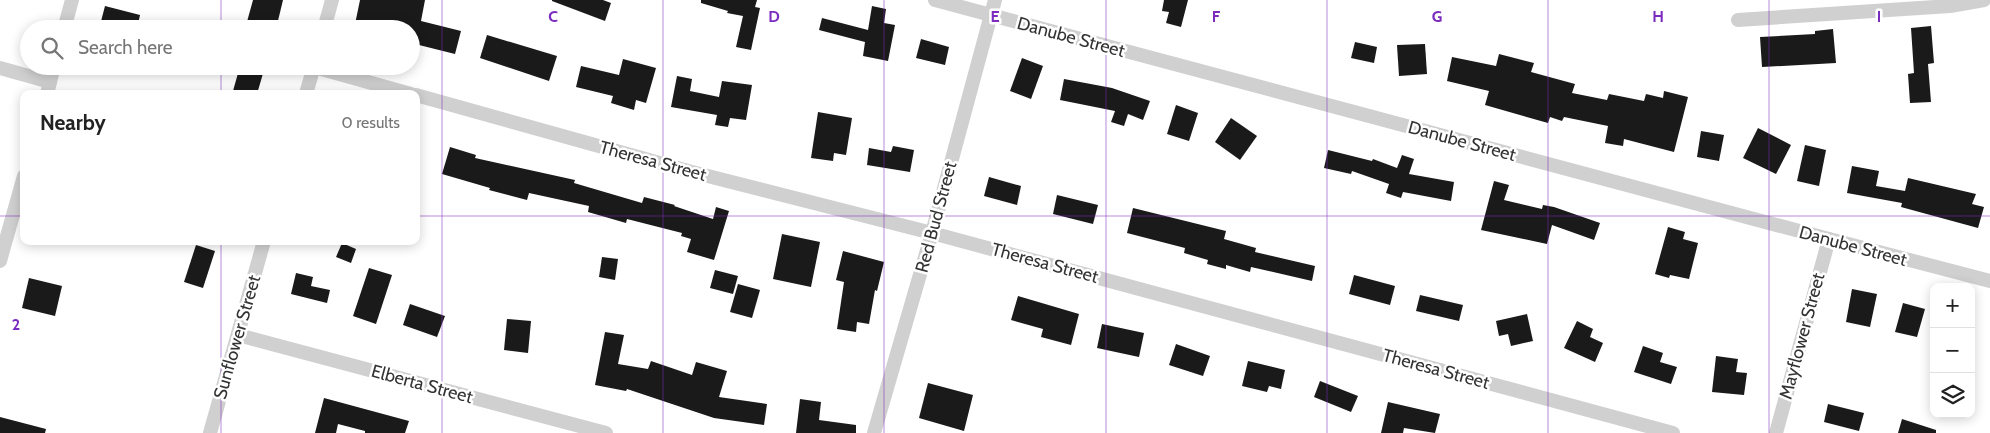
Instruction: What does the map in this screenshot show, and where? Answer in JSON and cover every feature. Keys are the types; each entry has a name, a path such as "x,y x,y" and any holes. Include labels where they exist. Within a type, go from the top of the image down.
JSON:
{"street":[{"path":"66,20 72,0"},
{"path":"326,20 332,0"},
{"name":"Danube Street","path":"935,0 1990,281"},
{"name":"Red Bud Street","path":"874,433 932,233 995,0"},
{"path":"1738,20 1950,6 1984,0"},
{"path":"0,68 48,88 52,75"},
{"path":"307,90 311,75"},
{"path":"345,75 397,90"},
{"name":"Theresa Street","path":"420,96 692,172 932,233 1673,433"},
{"path":"0,261 20,190"},
{"name":"Mayflower Street","path":"1776,433 1829,239"},
{"name":"Sunflower Street","path":"210,433 263,245"},
{"name":"Elberta Street","path":"238,335 606,433"}],"building":[{"path":"253,0 283,0 278,20 247,20"},
{"path":"360,0 425,0 421,21 461,31 455,54 420,45 420,20 356,20"},
{"path":"552,0 603,0 611,3 605,21"},
{"path":"701,0 757,0 755,7 760,8 751,50 736,47 743,16 727,13 728,11 701,3"},
{"path":"1164,0 1188,0 1181,27 1166,23 1169,12 1162,11"},
{"path":"105,6 140,15 139,20 101,20"},
{"path":"872,6 886,9 884,23 895,25 888,61 863,56 865,42 819,30 822,18 868,30"},
{"path":"1931,26 1934,63 1928,64 1931,102 1910,103 1908,74 1914,73 1911,28"},
{"path":"1833,29 1836,63 1762,67 1760,37 1815,34 1815,31"},
{"path":"487,35 557,56 549,81 480,58"},
{"path":"921,39 949,47 945,65 916,58"},
{"path":"1355,42 1377,47 1374,63 1351,58"},
{"path":"1425,44 1427,74 1399,76 1397,45"},
{"path":"1499,54 1534,63 1531,72 1575,84 1572,93 1607,100 1609,94 1644,101 1646,94 1663,98 1664,91 1688,97 1674,152 1624,139 1623,146 1605,143 1608,126 1564,117 1562,121 1550,117 1548,123 1485,105 1489,91 1447,81 1452,57 1496,66"},
{"path":"1022,58 1043,66 1031,99 1010,91"},
{"path":"623,59 656,68 646,103 636,100 634,110 611,103 613,96 576,87 581,66 619,75"},
{"path":"237,75 263,75 258,90 233,90"},
{"path":"677,76 692,79 690,91 719,97 722,81 752,85 746,120 730,118 728,127 715,125 717,115 671,107"},
{"path":"1064,79 1112,88 1150,101 1143,120 1128,114 1124,126 1111,122 1115,111 1060,100"},
{"path":"1176,105 1198,113 1189,141 1167,134"},
{"path":"818,112 852,118 846,155 834,153 833,161 811,158"},
{"path":"1231,118 1257,136 1240,160 1215,142"},
{"path":"1758,128 1791,145 1776,174 1743,158"},
{"path":"1701,131 1724,135 1719,161 1697,157"},
{"path":"1805,145 1826,150 1819,186 1797,181"},
{"path":"893,146 914,150 910,172 867,165 869,148 891,152"},
{"path":"450,147 476,155 475,158 575,180 574,183 642,203 644,197 675,205 713,219 716,207 729,211 714,260 687,252 691,239 681,236 682,233 627,219 626,223 588,212 589,206 529,193 527,200 489,190 490,188 442,174"},
{"path":"1328,150 1372,161 1373,159 1397,168 1402,155 1414,159 1409,174 1454,182 1451,201 1403,192 1401,198 1386,193 1389,184 1352,171 1351,174 1324,168"},
{"path":"1852,166 1879,171 1876,186 1905,191 1908,178 1976,194 1972,204 1984,207 1978,228 1901,207 1902,203 1847,193"},
{"path":"989,177 1021,186 1017,205 984,196"},
{"path":"1494,181 1509,185 1504,200 1542,209 1543,205 1554,207 1600,223 1594,240 1552,225 1547,244 1481,230"},
{"path":"1057,195 1098,205 1093,224 1053,214"},
{"path":"1133,208 1226,231 1224,239 1256,248 1255,252 1315,266 1312,281 1251,267 1250,272 1226,265 1226,269 1207,264 1208,260 1184,253 1185,248 1127,233"},
{"path":"1668,227 1685,232 1683,239 1698,243 1689,279 1670,275 1669,278 1655,274"},
{"path":"782,234 820,242 811,287 773,279"},
{"path":"196,245 215,251 203,288 184,282"},
{"path":"341,245 356,249 351,263 336,257"},
{"path":"843,251 884,262 877,291 875,290 869,324 857,322 856,332 837,329 844,282 836,280"},
{"path":"602,257 618,259 615,280 599,277"},
{"path":"369,268 392,275 376,324 353,316"},
{"path":"715,270 738,276 733,294 710,288"},
{"path":"296,273 313,277 311,286 330,290 327,303 291,294"},
{"path":"1354,275 1395,286 1390,305 1349,294"},
{"path":"29,278 62,286 55,316 22,308"},
{"path":"738,284 760,290 752,318 730,312"},
{"path":"1852,289 1877,294 1870,327 1846,322"},
{"path":"1420,295 1463,305 1459,321 1416,311"},
{"path":"1018,296 1079,314 1071,345 1041,337 1043,329 1011,320"},
{"path":"1903,303 1925,309 1917,337 1895,332"},
{"path":"410,304 445,316 437,337 403,325"},
{"path":"1527,314 1533,341 1511,346 1508,334 1499,336 1496,321"},
{"path":"507,319 531,321 528,353 504,350"},
{"path":"1577,321 1593,329 1590,337 1603,343 1595,362 1564,348"},
{"path":"1102,324 1144,333 1139,357 1097,348"},
{"path":"605,332 624,335 618,364 648,369 651,361 692,375 696,362 727,371 719,397 767,404 764,425 714,418 627,389 626,391 595,385"},
{"path":"1176,344 1210,356 1203,376 1169,365"},
{"path":"1643,346 1663,353 1660,362 1677,367 1671,384 1634,372"},
{"path":"1716,356 1738,359 1736,372 1747,373 1744,395 1712,392"},
{"path":"1248,361 1285,370 1281,389 1269,386 1267,392 1242,386"},
{"path":"1320,381 1358,396 1351,412 1314,397"},
{"path":"928,383 973,395 964,431 919,418"},
{"path":"324,398 409,421 405,433 365,433 365,431 338,424 336,433 315,433"},
{"path":"800,399 821,402 819,420 856,425 856,433 796,433"},
{"path":"1388,402 1440,414 1435,433 1404,428 1403,433 1381,433"},
{"path":"1828,404 1864,413 1859,431 1824,422"},
{"path":"0,417 46,429 45,433 0,433"},
{"path":"1902,419 1936,430 1936,433 1898,433"}]}
